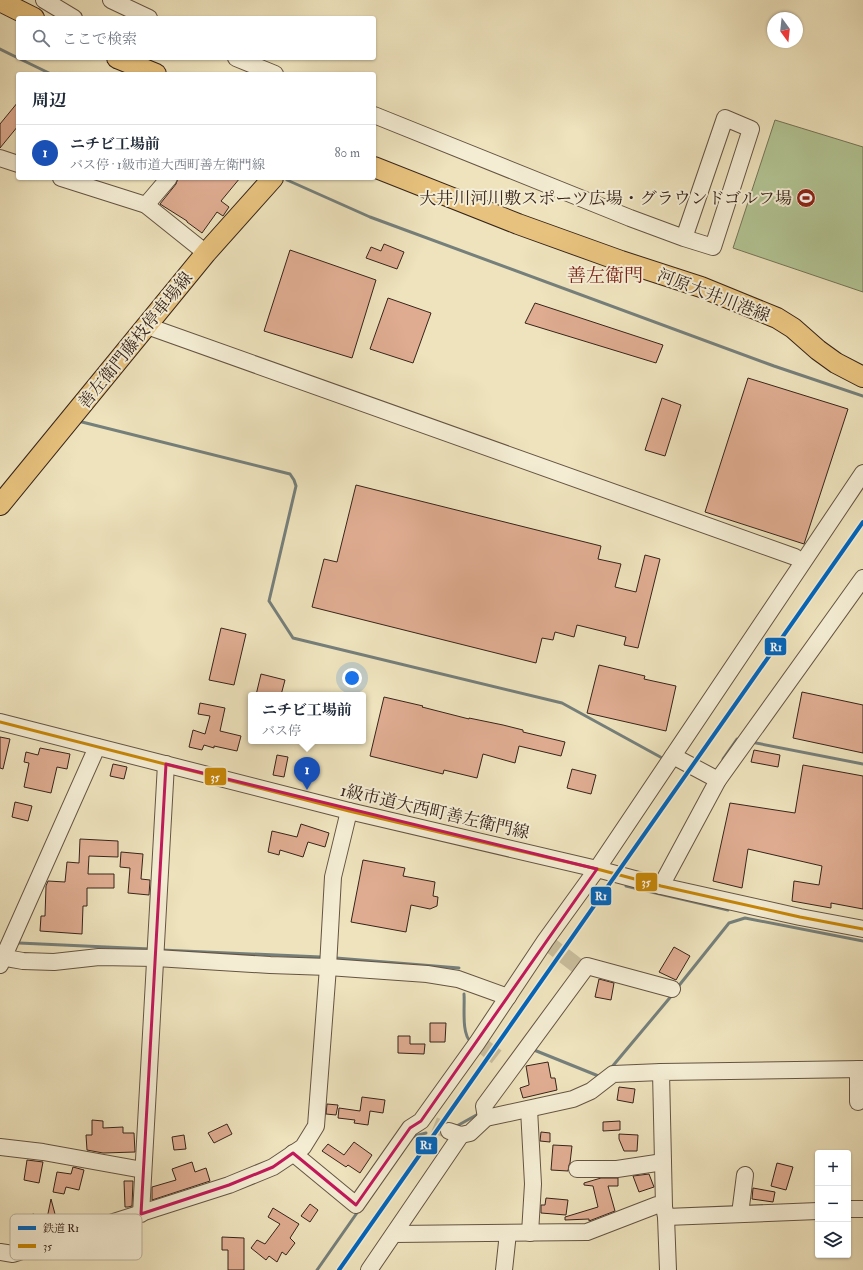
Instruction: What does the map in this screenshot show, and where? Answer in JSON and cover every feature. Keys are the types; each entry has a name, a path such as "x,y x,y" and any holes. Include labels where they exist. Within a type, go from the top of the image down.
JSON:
{"main road":[{"path":"0,1 30,16"},
{"path":"124,60 151,72"},
{"name":"河原大井川港線","path":"376,168 518,224 621,261 702,287 778,318 793,328 818,350 836,363 863,377"},
{"name":"善左衛門藤枝停車場線","path":"0,505 206,253 271,180"}],"street":[{"path":"44,0 71,16"},
{"path":"111,0 145,16"},
{"path":"241,60 270,72"},
{"path":"376,116 555,189 684,238 713,247 751,129 725,118 684,238"},
{"path":"0,158 16,163"},
{"path":"67,180 146,205 206,253"},
{"path":"146,205 167,180"},
{"path":"147,326 795,557"},
{"path":"293,1153 356,1205 410,1128 428,1123 481,1045 508,997 597,869 863,473"},
{"path":"661,886 718,780 863,578"},
{"name":"1級市道大西町善左衛門線","path":"0,722 349,811 597,869 661,886 800,917 863,929"},
{"path":"98,747 1,960 54,962 99,957 156,958 427,974 458,980 508,997"},
{"path":"673,756 718,780"},
{"path":"166,764 141,1214 229,1185 273,1167 303,1147 316,1126 328,967 332,877 349,811"},
{"path":"486,1118 484,1106 507,1064 587,966 672,989"},
{"path":"369,1270 394,1234 455,1133 470,1133 486,1118 573,1099 591,1092 613,1074 861,1069 858,1102"},
{"path":"661,1072 668,1270"},
{"path":"529,1109 533,1184 530,1233"},
{"path":"0,1147 43,1152 143,1170"},
{"path":"577,1169 617,1169 663,1162"},
{"path":"740,1214 745,1175"},
{"path":"394,1234 587,1232 657,1205 665,1212 740,1214 815,1211"},
{"path":"851,1209 863,1209"},
{"path":"504,1270 508,1233"},
{"path":"0,1252 10,1254"}],"highlighted area":[{"path":"166,764 597,869 421,1121 410,1128 356,1205 293,1153 273,1167 229,1185 141,1214"}],"green space":[{"name":"大井川河川敷スポーツ広場・グラウンドゴルフ場","path":"775,120 863,147 863,292 733,248"}],"building":[{"path":"16,104 16,128 0,148 0,124"},
{"path":"177,180 238,180 221,201 229,207 223,216 217,212 202,233 187,221 160,204 176,184"},
{"path":"384,244 404,252 397,269 366,258 371,247 381,251"},
{"path":"290,250 376,280 352,358 264,331"},
{"path":"388,298 431,313 413,363 370,349"},
{"path":"535,303 663,345 656,363 525,323"},
{"path":"748,378 848,409 804,544 705,512"},
{"path":"662,398 681,405 665,456 645,450"},
{"path":"356,485 601,546 598,559 621,564 615,587 636,592 645,555 660,559 638,648 624,645 626,637 577,625 574,637 555,632 553,640 542,638 536,663 312,607 324,559 337,562"},
{"path":"221,628 246,634 234,685 209,680"},
{"path":"599,665 645,676 644,679 676,686 666,731 587,713"},
{"path":"261,674 285,680 282,692 257,692"},
{"path":"802,692 863,705 863,753 793,738"},
{"path":"384,697 469,719 503,725 523,730 523,732 565,742 561,756 519,746 515,763 483,754 477,778 444,770 443,774 370,756"},
{"path":"200,703 225,708 220,731 241,736 237,751 204,745 202,750 189,747 193,730 205,734 210,716 198,714"},
{"path":"0,737 10,739 3,769 0,768"},
{"path":"40,748 70,754 67,769 57,767 51,793 24,787 29,763 24,762 26,752 38,755"},
{"path":"754,750 780,755 778,767 751,762"},
{"path":"277,755 288,757 284,777 273,775"},
{"path":"113,764 127,767 124,779 110,776"},
{"path":"803,765 863,776 863,909 831,903 831,908 792,901 794,881 819,885 822,866 748,849 742,888 713,881 730,803 795,813"},
{"path":"572,769 596,775 591,794 567,788"},
{"path":"15,802 32,806 28,821 12,817"},
{"path":"301,824 329,833 325,847 308,842 303,857 280,850 279,855 268,852 272,831 297,837"},
{"path":"80,839 118,841 118,857 89,856 88,874 114,874 114,888 87,888 87,906 83,906 82,934 40,931 41,916 45,916 46,886 48,881 65,882 67,862 79,863"},
{"path":"121,852 143,854 141,879 150,880 149,895 128,893 130,868 120,867"},
{"path":"363,860 405,868 403,876 435,882 433,896 438,897 437,906 430,909 411,905 406,932 351,922"},
{"path":"674,947 690,956 676,980 659,972"},
{"path":"599,979 614,983 611,1000 595,997"},
{"path":"430,1023 446,1023 445,1042 430,1042"},
{"path":"398,1036 410,1036 410,1044 425,1044 424,1054 398,1053"},
{"path":"548,1062 551,1078 555,1078 557,1090 523,1098 520,1088 529,1085 526,1066"},
{"path":"619,1087 635,1089 633,1103 617,1100"},
{"path":"362,1097 385,1100 383,1113 370,1111 368,1125 354,1123 355,1120 338,1118 339,1108 360,1111"},
{"path":"327,1104 338,1105 336,1115 326,1114"},
{"path":"92,1120 103,1121 103,1128 123,1127 123,1133 134,1133 135,1152 103,1153 87,1150 86,1135 92,1135"},
{"path":"620,1121 620,1130 603,1131 603,1122"},
{"path":"227,1124 232,1134 214,1143 208,1133"},
{"path":"541,1132 550,1133 550,1142 540,1141"},
{"path":"619,1134 638,1135 637,1151 624,1151 619,1139"},
{"path":"184,1135 186,1149 174,1150 172,1137"},
{"path":"354,1142 372,1155 360,1173 348,1165 346,1167 322,1151 328,1144 344,1155"},
{"path":"553,1145 572,1146 568,1171 551,1170"},
{"path":"27,1160 43,1162 39,1183 24,1180"},
{"path":"192,1162 195,1172 206,1168 210,1181 152,1200 152,1187 176,1180 172,1169"},
{"path":"777,1163 793,1167 786,1190 771,1186"},
{"path":"73,1167 84,1170 79,1190 66,1187 64,1194 53,1192 57,1172 71,1174"},
{"path":"649,1174 654,1187 639,1192 633,1176"},
{"path":"601,1178 618,1178 618,1186 608,1186 615,1211 589,1221 589,1219 565,1220 565,1217 598,1207 593,1186 584,1185 584,1183"},
{"path":"124,1181 133,1181 132,1206 128,1207 125,1207"},
{"path":"753,1188 775,1192 773,1202 752,1199"},
{"path":"546,1198 568,1200 566,1215 541,1213 541,1205 545,1205"},
{"path":"51,1199 55,1214 48,1214"},
{"path":"310,1204 318,1210 310,1222 301,1216"},
{"path":"273,1208 299,1224 290,1238 295,1243 286,1255 282,1252 277,1262 269,1256 266,1260 251,1248 257,1240 265,1244 280,1224 268,1217"},
{"path":"222,1237 244,1238 244,1270 228,1270 228,1250 222,1250"}],"waterway":[{"path":"0,49 16,57"},
{"path":"22,60 47,72"},
{"path":"287,180 370,217 774,366 863,396"},
{"path":"78,421 290,474 296,486 269,601 293,638 562,703 664,759"},
{"path":"723,759 737,739 739,740"},
{"path":"751,742 863,764"},
{"path":"626,886 728,910"},
{"path":"677,988 729,923 745,918 863,941"},
{"path":"19,943 150,949"},
{"path":"161,950 321,957"},
{"path":"336,958 459,968"},
{"path":"464,994 464,1020 466,1033 471,1042"},
{"path":"611,1068 673,994"},
{"path":"533,1051 534,1050 601,1077"},
{"path":"455,1127 480,1113"},
{"path":"411,1137 426,1133"},
{"path":"317,1270 359,1210"}],"tunnel":[{"path":"545,941 584,971"},
{"path":"484,1047 502,1061"},
{"path":"434,1125 449,1131"}],"rail line":[{"name":"R1","path":"339,1270 863,522"}],"transit line":[{"name":"35","path":"0,722 349,811 597,869 661,886 800,917 863,929"}],"place":[{"name":"大井川河川敷スポーツ広場・グラウンドゴルフ場","path":"806,198"},
{"name":"ニチビ工場前","path":"307,790"}],"district":[{"name":"善左衛門","path":"605,275"}]}
